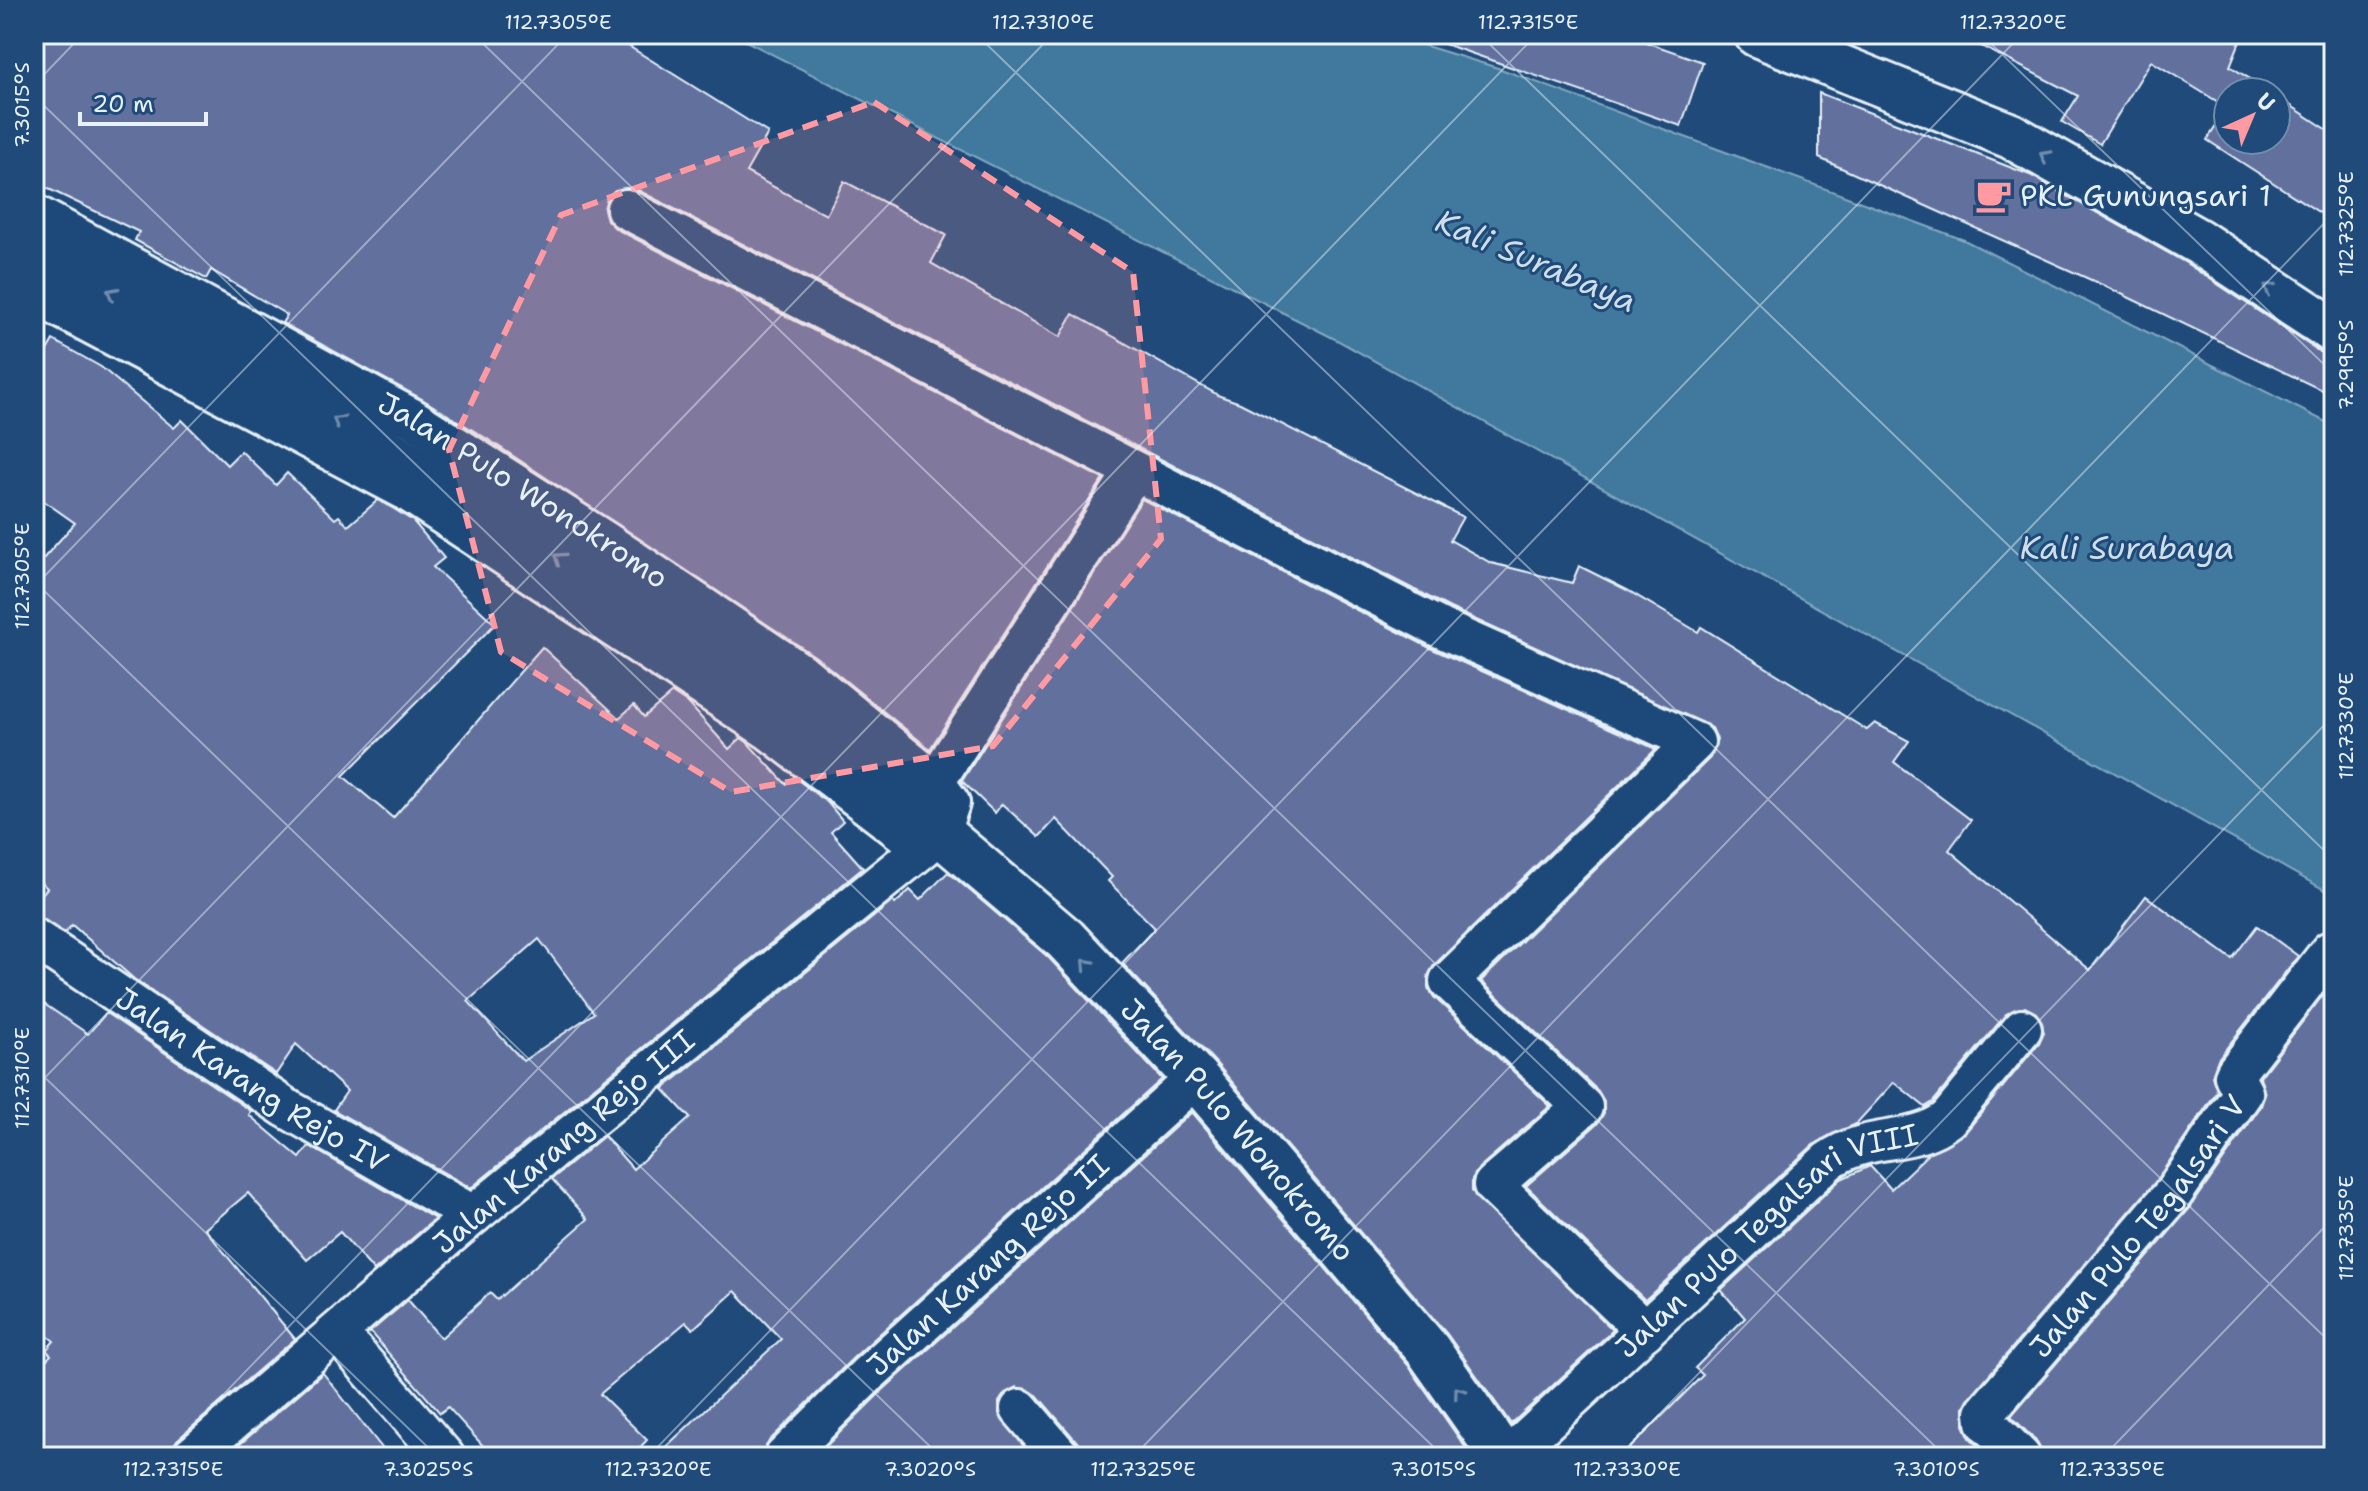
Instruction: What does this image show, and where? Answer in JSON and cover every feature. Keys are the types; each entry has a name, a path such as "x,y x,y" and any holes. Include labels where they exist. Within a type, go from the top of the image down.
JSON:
{"main road":[{"path":"1761,35 2011,136 2199,242 2334,331"},
{"name":"Jalan Pulo Wonokromo","path":"34,252 260,372 551,552 774,701 931,840 1065,939 1196,1078 1428,1350 1505,1457"}],"street":[{"path":"626,209 1133,473 1440,628 1695,742 1449,981 1583,1107 1493,1185 1645,1331"},
{"name":"Jalan Pulo Wonokromo","path":"34,214 412,418 605,541 804,675 935,782"},
{"name":"Jalan Pulo Wonokromo","path":"34,294 405,490 931,840"},
{"path":"931,840 950,803 935,782 1133,473"},
{"name":"Jalan Karang Rejo III","path":"191,1457 473,1215 931,840"},
{"name":"Jalan Karang Rejo IV","path":"34,938 286,1108 473,1215"},
{"name":"Jalan Pulo Tegalsari V","path":"2021,1457 1986,1422 1985,1413 2173,1194 2243,1093 2234,1076 2236,1072 2332,953"},
{"name":"Jalan Pulo Tegalsari VIII","path":"1505,1457 1841,1151 1872,1140 1926,1133 1948,1119 2022,1029"},
{"name":"Jalan Karang Rejo II","path":"784,1457 868,1374 1196,1078"},
{"path":"338,1333 445,1457"},
{"path":"1020,1409 1061,1457"}],"highlighted area":[{"path":"874,102 1133,272 1161,539 993,746 731,792 501,652 449,450 561,215"}],"water":[{"name":"Kali Surabaya","path":"732,34 1387,34 1498,68 1964,240 2334,426 2334,895 1335,339"}],"building":[{"path":"34,34 609,34 768,133 746,172 826,215 844,181 946,235 931,263 1060,337 1073,314 1220,396 1240,403 1463,517 1450,540 1491,563 1572,583 1579,566 1698,632 1701,627 1867,730 1875,723 1909,741 1894,762 1971,820 1949,850 2090,970 2146,896 2232,959 2257,926 2298,956 2218,1059 2212,1076 2217,1091 2156,1181 1968,1399 1964,1407 1964,1425 1970,1438 1990,1457 1621,1457 1703,1375 1695,1368 1745,1318 1721,1290 1841,1179 1870,1166 1891,1189 1929,1153 1965,1133 2039,1043 2044,1032 2036,1013 2025,1007 2006,1014 1933,1102 1925,1107 1894,1082 1856,1124 1813,1145 1645,1300 1526,1186 1597,1124 1604,1113 1604,1101 1598,1091 1481,981 1710,758 1717,739 1712,728 1450,608 636,189 615,190 607,198 604,209 607,220 616,229 1103,479 930,749 816,657 489,440 422,399 282,323 287,315 211,270 206,279 135,240 139,232 34,182"},
{"path":"1430,34 1623,34 1703,62 1681,126 1430,39"},
{"path":"1958,34 2243,34 2230,66 2245,76 2212,76 2212,98 2151,61 2100,144 2062,122 2078,96"},
{"name":"PKL Gunungsari 1","path":"1819,93 2030,175 2186,263 2320,352 2334,356 2334,396 2109,288 1819,158"},
{"path":"2292,106 2334,134 2334,222 2232,156 2292,156"},
{"path":"53,340 101,367 174,428 182,420 227,465 241,451 276,485 287,473 335,519 339,516 348,526 378,500 413,521 444,558 433,567 495,624 343,776 393,818 542,647 619,718 634,705 644,717 672,693 690,705 729,749 741,738 747,742 786,784 794,777 828,803 843,821 831,832 863,868 471,1188 334,1110 347,1091 296,1044 276,1074 134,979 72,925 65,933 34,916 34,904 47,888 34,876 34,569 75,523 34,494 34,373","holes":["539,939 594,1013 523,1061 468,1001"]},
{"path":"1142,499 1430,648 1656,749 1434,965 1428,976 1428,988 1434,997 1550,1106 1479,1168 1472,1179 1472,1191 1613,1330 1511,1424 1447,1334 1215,1062 1122,963 1155,928 1108,881 1112,877 1056,819 1039,837 1002,804 995,813 962,781"},
{"path":"948,872 1048,957 1162,1079 853,1358 769,1441 763,1457 655,1457 781,1339 735,1291 693,1329 686,1322 600,1394 647,1440 631,1457 493,1457 448,1407 440,1413 370,1332 408,1300 441,1338 490,1293 497,1300 588,1219 552,1179 604,1136 633,1169 690,1118 663,1089 893,901 895,904 910,890 920,900"},
{"path":"2333,982 2334,1457 2042,1457 2037,1442 2011,1416 2191,1207 2261,1106 2265,1094 2260,1077"},
{"path":"34,997 88,1034 106,1013 251,1111 249,1115 300,1158 309,1146 435,1219 374,1271 340,1232 307,1260 248,1193 205,1229 295,1339 177,1440 170,1457 34,1457 34,1372 51,1355 46,1350 54,1341 34,1325"},
{"path":"1192,1112 1408,1365 1472,1457 1082,1457 1078,1443 1037,1395 1017,1387 1005,1393 999,1402 999,1414 1032,1457 815,1457 883,1390"},
{"path":"323,1373 389,1457 225,1457"}],"place":[{"name":"PKL Gunungsari 1","path":"1994,196"}]}
